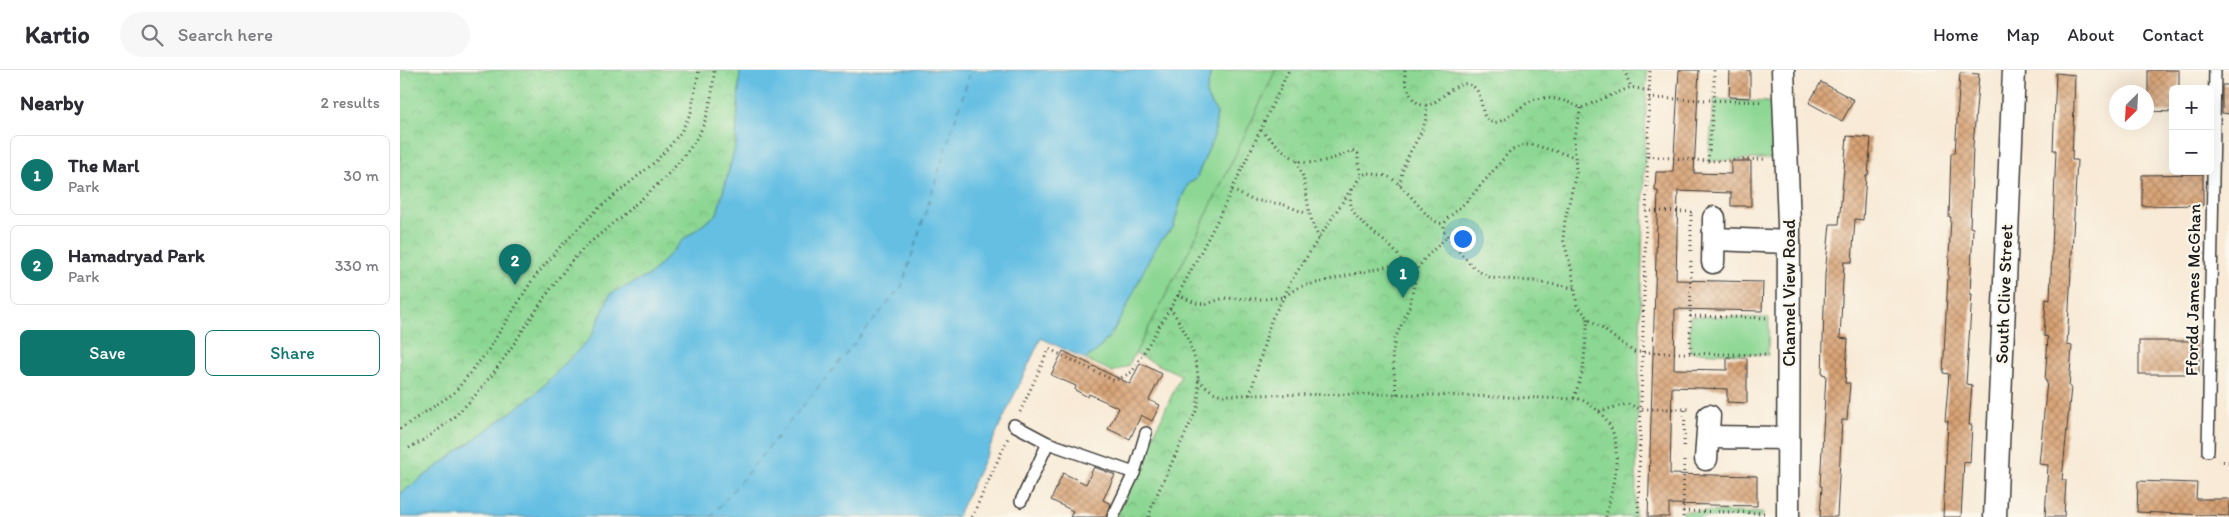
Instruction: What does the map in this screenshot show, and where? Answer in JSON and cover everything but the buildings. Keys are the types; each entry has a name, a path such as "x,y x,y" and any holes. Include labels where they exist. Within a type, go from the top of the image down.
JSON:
{"street":[{"name":"Channel View Road","path":"1783,70 1789,242 1788,515"},
{"name":"South Clive Street","path":"1995,517 2014,70"},
{"path":"1713,262 1715,228 1789,242"},
{"path":"1706,459 1709,426 1788,438"}],"lane":[{"name":"Ffordd James McGhan","path":"2208,450 2215,70"},
{"path":"1015,423 1048,443 1134,473"},
{"path":"1113,517 1134,473 1146,433"},
{"path":"1021,501 1048,443"}],"path":[{"path":"400,429 454,393 487,352 533,279 560,246 599,208 655,162 668,148 681,132 691,112 699,70"},
{"path":"1015,423 1049,349 1115,381 1132,372 1178,295 1232,190 1289,70"},
{"path":"1405,70 1406,82 1411,96 1415,100 1426,105 1432,104 1460,85 1469,85 1477,91 1487,120 1495,123 1504,120 1534,99 1551,98 1570,102 1582,108 1631,87 1649,91"},
{"path":"1624,70 1631,87"},
{"path":"1638,517 1650,70"},
{"path":"1708,161 1714,99 1714,70"},
{"path":"409,448 443,426 473,399 496,372 539,304 578,254 668,176 683,158 697,138 705,121 712,94 715,71"},
{"path":"1649,98 1785,102"},
{"path":"1400,186 1403,168 1428,112 1426,105"},
{"path":"1582,108 1574,138 1576,173 1565,220 1563,239 1572,271 1577,305 1588,318 1634,352 1790,356"},
{"path":"1261,130 1297,161 1305,180 1308,214 1312,226 1320,239"},
{"path":"1574,288 1533,281 1490,278 1475,269 1447,237 1444,231 1444,224 1468,200 1511,150 1523,144 1534,145 1575,157"},
{"path":"1297,161 1310,163 1325,161 1352,151 1358,154 1361,175"},
{"path":"1648,156 1708,161 1786,158"},
{"path":"1250,395 1260,351 1270,320 1291,281 1320,239 1335,210 1361,175 1371,173 1390,178 1430,218 1444,224"},
{"path":"1351,189 1351,207 1358,218 1371,232 1399,254 1403,264"},
{"path":"1232,190 1252,200 1282,204 1308,214"},
{"path":"1646,211 1705,213 1715,228"},
{"path":"1690,352 1691,212"},
{"path":"1397,394 1392,357 1395,339 1409,307 1418,268 1425,258 1447,237"},
{"path":"1178,295 1195,304 1207,304 1224,298 1265,299 1284,297 1299,287 1403,264 1418,268"},
{"path":"1149,517 1197,409 1199,393 1198,368 1187,335 1170,308"},
{"path":"1690,316 1789,319"},
{"path":"1574,398 1583,370 1588,318"},
{"path":"1198,380 1213,392 1222,395 1397,394 1574,398 1589,403 1599,411 1613,429 1618,451 1606,517"},
{"path":"1599,411 1628,404 1641,409 1701,410 1709,426"},
{"path":"1683,517 1685,409"},
{"path":"972,517 1008,438"},
{"path":"2218,462 2229,462"},
{"path":"1683,511 1788,515"}],"green space":[{"path":"400,70 740,70 736,144 717,214 684,239 650,275 610,294 592,336 534,395 400,494"},
{"path":"1211,70 1276,70 1194,241 1135,354 1128,366 1113,372 1085,359 1100,348 1112,332 1150,256 1160,240 1173,228 1182,197 1189,183 1196,179 1214,136 1217,113 1206,95"},
{"path":"1276,70 1647,70 1635,517 1116,517 1181,375 1135,354 1194,241"},
{"path":"1714,99 1785,103 1785,158 1708,161"},
{"path":"1690,316 1769,318 1768,355 1690,352"},
{"path":"1683,511 1763,513 1762,517 1683,517"}],"water":[{"path":"740,70 1211,70 1206,95 1217,113 1214,136 1196,179 1189,183 1182,197 1173,228 1164,236 1155,250 1113,330 1105,342 1085,359 1041,338 957,517 400,517 400,494 534,395 592,336 610,294 650,275 684,239 717,214 736,144"}],"ferry route":[{"path":"711,517 902,286 971,70"}],"place":[{"name":"Hamadryad Park","path":"515,285"},
{"name":"The Marl","path":"1403,298"}]}
